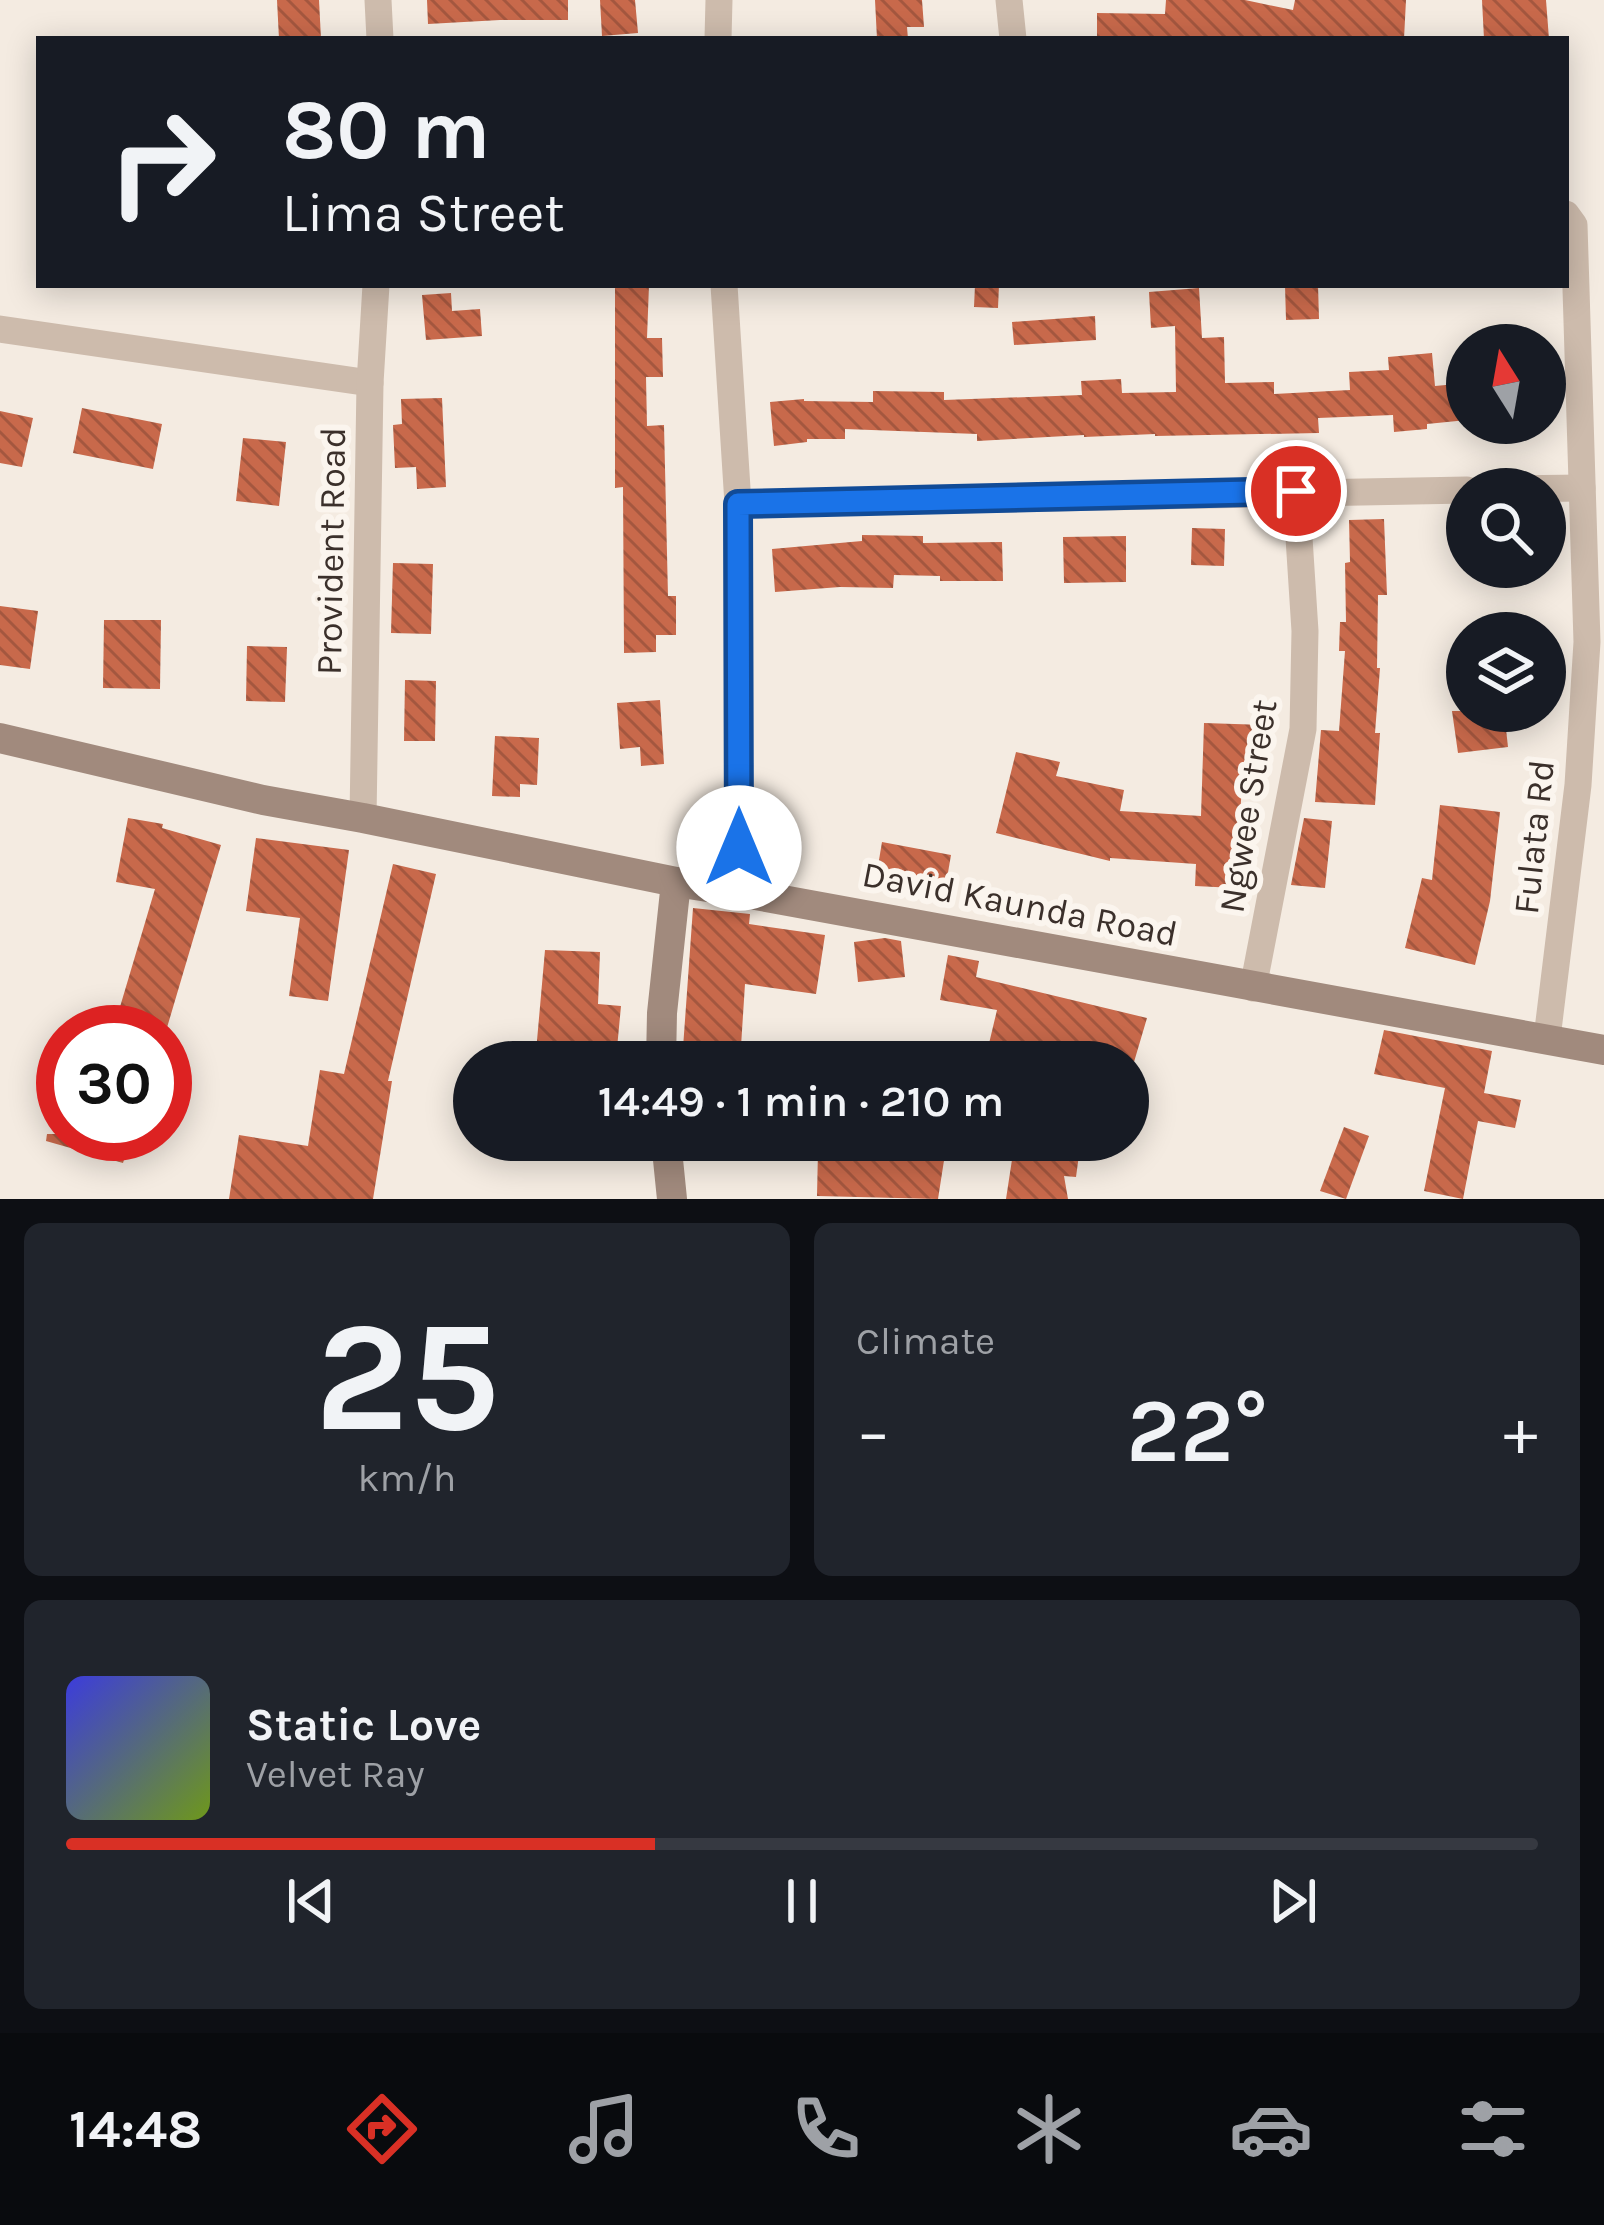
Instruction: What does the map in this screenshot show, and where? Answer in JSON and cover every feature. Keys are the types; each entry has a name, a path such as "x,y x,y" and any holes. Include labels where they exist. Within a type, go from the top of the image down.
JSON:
{"street":[{"path":"378,0 380,36"},
{"path":"718,0 718,36"},
{"path":"1009,0 1012,36"},
{"name":"Fulata Rd","path":"1547,1038 1578,785 1586,666 1574,225 1569,218"},
{"name":"Provident Road","path":"363,818 376,288"},
{"path":"724,288 738,504 739,892"},
{"path":"0,329 370,383"},
{"path":"1566,488 1582,488"},
{"path":"738,504 1446,490"},
{"name":"Ngwee Street","path":"1253,988 1303,729 1305,631 1296,491"},
{"name":"David Kaunda Road","path":"0,738 263,800 676,882 1604,1050"},
{"path":"661,1041 676,882"},
{"path":"668,1161 673,1199"}],"building":[{"path":"277,0 319,0 321,36 279,36"},
{"path":"427,0 568,0 568,20 428,24"},
{"path":"600,0 635,0 638,33 602,36"},
{"path":"875,0 922,0 924,27 907,27 908,36 877,36"},
{"path":"1166,0 1245,0 1293,10 1295,0 1406,0 1404,36 1097,36 1097,13 1165,14"},
{"path":"1482,0 1546,0 1549,36 1484,36"},
{"path":"615,288 649,288 647,338 662,338 663,377 646,377 647,426 664,425 668,596 676,596 676,635 656,635 656,652 624,653 623,487 615,488"},
{"path":"975,288 999,288 998,308 974,307"},
{"path":"1199,288 1202,338 1224,337 1225,383 1274,382 1274,394 1350,390 1349,372 1389,370 1388,357 1432,353 1435,386 1446,385 1446,422 1394,432 1393,415 1318,418 1319,433 977,441 977,434 845,429 845,439 807,439 774,446 770,402 873,402 873,391 944,392 944,400 1082,395 1081,381 1121,379 1122,393 1176,392 1175,326 1151,328 1149,292"},
{"path":"1285,288 1318,288 1319,319 1286,320"},
{"path":"451,293 452,311 480,309 482,336 426,340 422,295"},
{"path":"1095,316 1096,340 1014,345 1012,322"},
{"path":"442,398 446,487 417,489 416,467 395,468 393,425 402,424 401,399"},
{"path":"82,408 162,424 153,469 73,453"},
{"path":"0,411 33,418 22,467 0,463"},
{"path":"243,438 286,442 279,506 236,501"},
{"path":"1384,519 1387,595 1378,595 1375,733 1380,733 1375,805 1315,802 1321,730 1339,731 1345,651 1339,651 1340,622 1346,622 1349,520"},
{"path":"1192,528 1225,529 1224,566 1191,565"},
{"path":"862,535 923,536 923,543 1002,542 1003,581 894,575 893,588 775,592 772,549 862,541"},
{"path":"1126,536 1126,582 1064,583 1063,537"},
{"path":"393,563 433,564 431,634 391,633"},
{"path":"0,606 38,611 30,669 0,665"},
{"path":"104,620 161,620 160,689 103,688"},
{"path":"247,646 287,647 285,702 246,701"},
{"path":"405,680 436,681 435,741 404,741"},
{"path":"660,700 664,764 641,766 640,747 620,749 617,703"},
{"path":"1204,723 1265,725 1262,787 1242,786 1235,888 1195,886 1196,864 1110,861 996,833 1016,752 1060,762 1056,776 1124,790 1120,811 1201,816"},
{"path":"1455,732 1506,732 1508,747 1458,753"},
{"path":"495,736 539,738 537,785 520,784 520,797 492,796"},
{"path":"1440,805 1500,812 1490,901 1475,965 1405,948 1422,878 1432,880"},
{"path":"128,818 163,824 162,828 221,845 174,1005 121,1005 155,889 116,882"},
{"path":"1304,818 1332,821 1325,888 1291,885"},
{"path":"256,838 349,850 328,1001 289,996 300,918 246,911"},
{"path":"882,842 951,855 945,890 876,878"},
{"path":"393,864 436,874 388,1081 392,1081 373,1199 229,1199 239,1135 308,1146 320,1070 344,1074"},
{"path":"693,908 750,914 749,924 825,935 816,994 745,984 741,1041 684,1041"},
{"path":"901,941 905,977 858,982 854,942"},
{"path":"545,950 600,952 598,1004 621,1006 618,1041 537,1041"},
{"path":"948,955 979,961 976,977 1147,1018 1140,1041 990,1041 997,1010 940,1000"},
{"path":"1384,1030 1492,1051 1484,1093 1521,1100 1515,1128 1478,1121 1463,1199 1424,1191 1445,1088 1374,1074"},
{"path":"1344,1127 1369,1136 1346,1199 1320,1191"},
{"path":"818,1161 944,1161 938,1199 817,1196"},
{"path":"1012,1161 1078,1161 1076,1177 1064,1176 1068,1199 1006,1199"}],"route":[{"path":"739,848 738,504 1296,491"}]}
